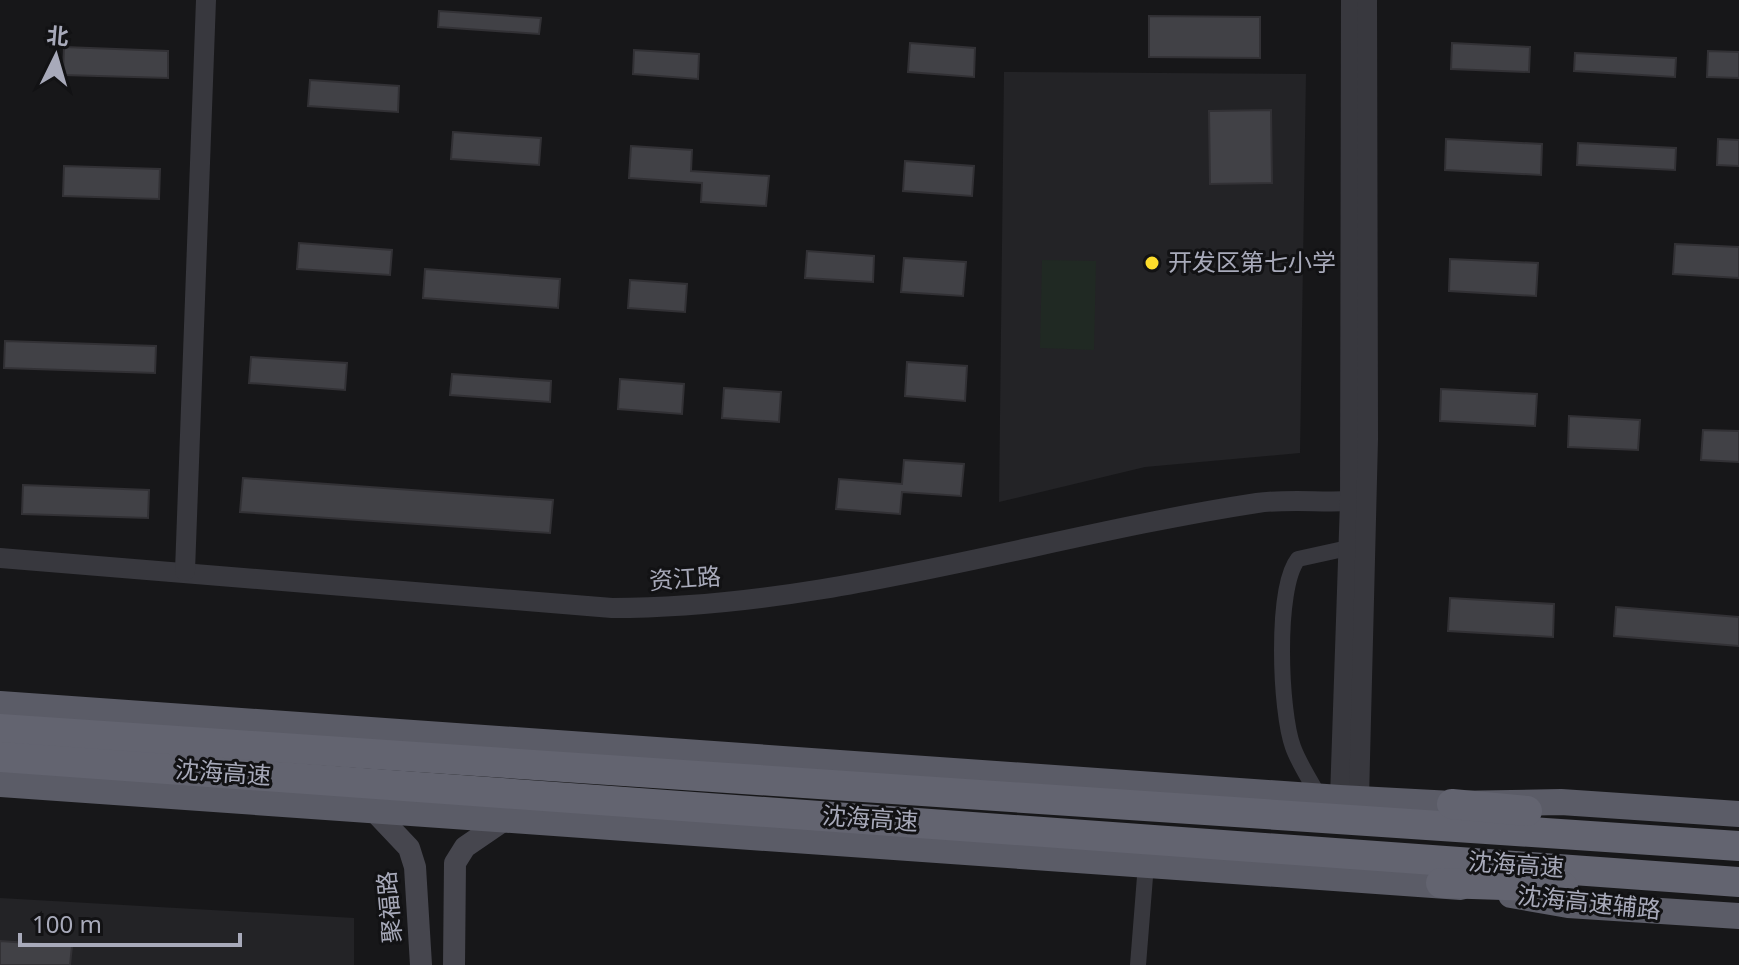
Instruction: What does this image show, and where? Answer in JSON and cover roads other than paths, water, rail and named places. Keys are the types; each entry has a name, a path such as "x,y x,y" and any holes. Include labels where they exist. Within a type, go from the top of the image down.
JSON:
{"highway":[{"path":"0,704 1452,804 1624,821 1739,839"},
{"name":"沈海高速","path":"0,729 1739,846"},
{"name":"沈海高速","path":"0,757 1739,884"},
{"name":"沈海高速辅路","path":"0,784 503,821 1441,883 1568,905 1739,916"},
{"path":"1452,804 1561,802 1739,814"},
{"path":"1441,883 1739,884"}],"main road":[{"name":"聚福路","path":"374,811 409,848 415,867 421,965"},
{"path":"454,965 455,863 465,847 503,821"}],"street":[{"path":"185,571 206,0"},
{"path":"1340,798 1348,548 1358,501 1351,0"},
{"path":"1340,798 1358,501 1367,0"},
{"name":"资江路","path":"0,558 612,608 680,608 757,600 910,573 1261,503 1358,501"},
{"path":"1340,798 1292,746 1280,677 1288,581 1298,559 1348,548"},
{"path":"1138,965 1146,864"}],"place":[{"name":"开发区第七小学","path":"1152,263"}]}
